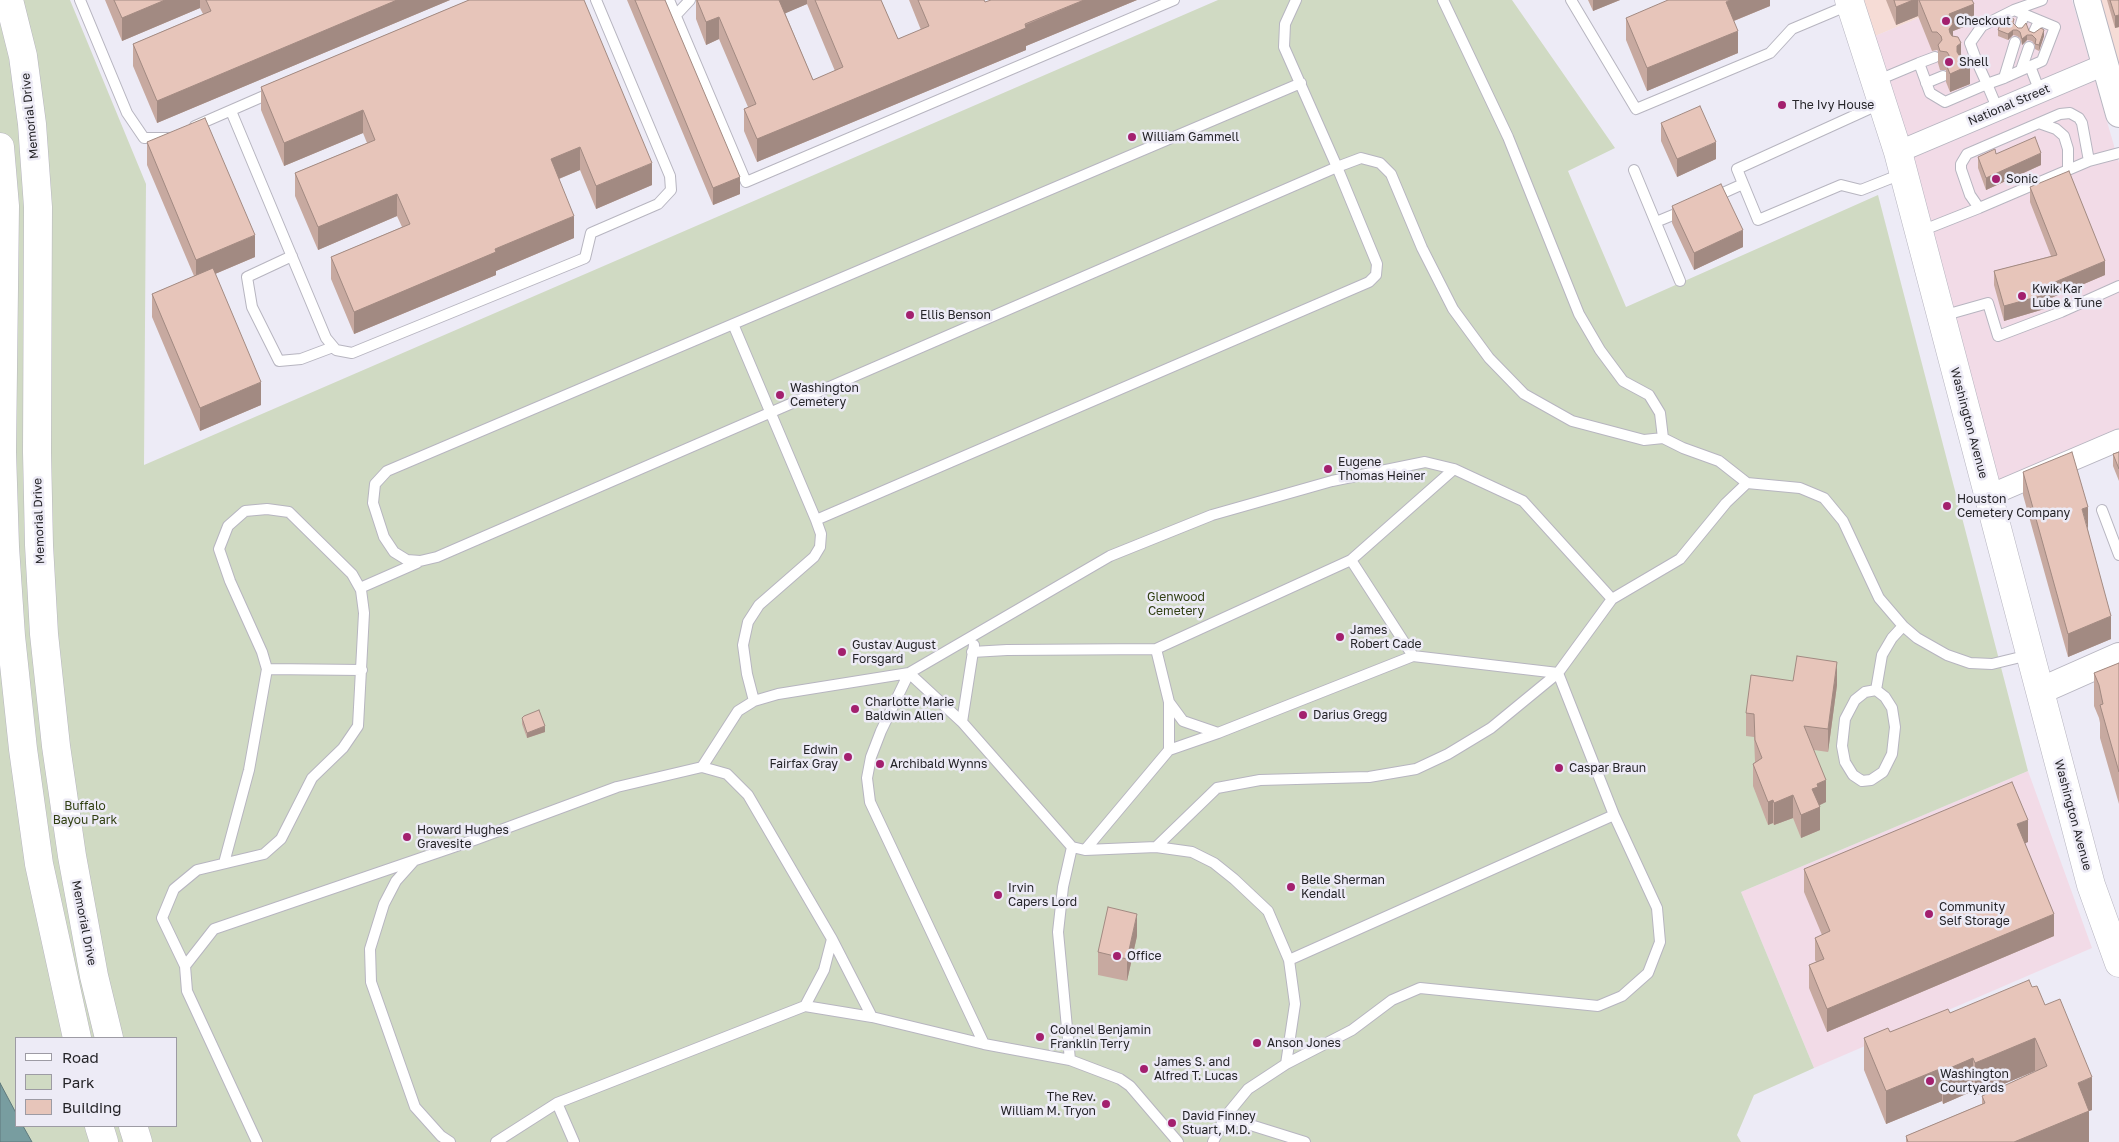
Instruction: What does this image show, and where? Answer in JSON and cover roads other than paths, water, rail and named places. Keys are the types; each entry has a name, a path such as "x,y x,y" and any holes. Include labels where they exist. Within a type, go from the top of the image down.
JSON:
{"main road":[{"name":"Memorial Drive","path":"9,0 23,56 32,124 38,207 37,452 39,545 44,634 56,746 72,856 94,976 109,1037"},
{"name":"Washington Avenue","path":"1850,2 1901,162 2091,885 2119,963"},
{"path":"0,147 5,206 2,452 5,547 11,636 23,748 39,864 76,1037"},
{"path":"100,1127 104,1142"},
{"path":"133,1127 138,1142"}],"street":[{"path":"2087,0 2109,62 2119,114"},
{"name":"National Street","path":"1901,162 1998,110 2109,62"},
{"path":"1988,496 2119,440"},
{"path":"2040,691 2119,656"}],"lane":[{"path":"80,0 127,114 144,138 164,140 286,87"},
{"path":"231,111 326,338 336,350 352,353 585,258 591,233 658,204 671,190 670,176 596,0"},
{"path":"669,0 746,182 1174,0"},
{"path":"676,15 690,0"},
{"path":"816,520 1369,282 1376,275 1377,264 1301,83 1284,48 1285,24 1296,0"},
{"path":"1443,0 1508,137 1579,314 1600,350 1623,381 1649,395 1660,413 1663,438"},
{"path":"1571,0 1636,109 1770,52 1792,29 1850,2"},
{"path":"1998,110 1987,84 1974,64 1966,45 1982,26 2019,12 2042,0"},
{"path":"1919,64 1930,92 1945,102 2042,61 2055,27 2019,12"},
{"path":"2019,12 2020,27"},
{"path":"2034,32 2039,21"},
{"path":"2004,78 2015,42"},
{"path":"2029,47 2026,68 2040,92"},
{"path":"1901,162 1861,190 1841,185 1758,220 1737,169 1879,92 1919,64 1935,57"},
{"path":"1926,83 1943,76"},
{"path":"420,561 407,560 394,552 384,537 373,503 375,484 387,471 1301,83"},
{"path":"1978,208 1970,195 1961,169 1963,158 1967,154 2039,122 2065,112 2075,115 2082,123 2089,161"},
{"path":"2039,122 2056,128 2064,136 2068,149 2068,170"},
{"path":"1920,231 2089,161 2119,153"},
{"path":"360,588 420,561 436,557 1361,158 1380,163 1391,174 1422,248 1453,309 1488,358 1524,394 1572,420 1644,440 1663,438 1683,448 1719,461 1747,483 1800,488 1824,498 1843,521 1880,598 1903,626 1917,638 1947,655 1970,663 1992,664 2030,655"},
{"path":"1634,170 1680,281"},
{"path":"1708,199 1743,184"},
{"path":"1656,222 1691,207"},
{"path":"292,256 247,277 252,308 278,361 301,360 333,347"},
{"path":"1942,316 1988,303 1998,336 2061,312 2119,286"},
{"path":"733,324 816,520 820,534 820,546 814,558 759,605 748,622 743,644 746,674 754,701"},
{"path":"702,767 738,711 754,701 778,694 909,673 1110,556 1212,515 1332,481 1425,462 1454,469 1523,500 1612,599"},
{"path":"972,652 1156,649 1351,560 1454,469"},
{"path":"1156,847 1217,788 1260,780 1370,777 1416,769 1448,754 1491,728 1558,673 1612,599 1680,559 1726,502 1747,483"},
{"path":"224,863 249,770 267,670 262,652 230,581 220,549 228,526 245,511 267,509 289,512 352,574 360,588 364,613 358,726 343,748 312,778 281,839 264,854 197,870 174,889 162,918 185,966 187,991 257,1142"},
{"path":"2102,510 2119,555"},
{"path":"1351,560 1414,656"},
{"path":"1876,690 1882,655 1892,638 1903,626"},
{"path":"962,722 972,652 979,633"},
{"path":"1156,649 1169,702 1168,750"},
{"path":"1085,850 1168,750 1218,733 1414,656 1558,673"},
{"path":"267,670 362,670"},
{"path":"909,673 962,722 1072,848 1085,850 1156,847 1192,852 1214,863 1268,911 1289,960 1295,1004 1286,1064"},
{"path":"909,673 881,730 871,757 867,778 870,802 984,1044"},
{"path":"1213,1142 1225,1117 1248,1089 1286,1064 1352,1030 1392,1000 1420,988 1598,1006 1622,996 1648,974 1660,942 1657,908 1614,815 1558,673"},
{"path":"1876,690 1885,697 1892,708 1895,727 1892,754 1883,772 1870,780 1862,781 1853,775 1845,762 1842,746 1845,719 1855,700 1865,692 1876,690"},
{"path":"1169,702 1183,721 1218,733"},
{"path":"185,966 214,929 413,861 617,787 702,767 727,774 748,795 832,939 872,1017"},
{"path":"1289,960 1614,815"},
{"path":"1070,1060 1058,932 1063,887 1072,848"},
{"path":"413,861 396,881 384,904 370,949 371,982 415,1107 441,1136 450,1142"},
{"path":"805,1006 824,970 832,939"},
{"path":"496,1142 557,1103 805,1006 872,1017 984,1044 1070,1060 1120,1079 1130,1086 1178,1142"},
{"path":"557,1103 574,1142"},
{"path":"1225,1117 1305,1142"}],"place":[{"name":"Checkout","path":"1946,21"},
{"name":"Shell","path":"1949,62"},
{"name":"The Ivy House","path":"1782,105"},
{"name":"William Gammell","path":"1132,137"},
{"name":"Sonic","path":"1996,179"},
{"name":"Kwik Kar Lube & Tune","path":"2022,296"},
{"name":"Ellis Benson","path":"910,315"},
{"name":"Washington Cemetery","path":"780,395"},
{"name":"Eugene Thomas Heiner","path":"1328,469"},
{"name":"Houston Cemetery Company","path":"1947,506"},
{"name":"James Robert Cade","path":"1340,637"},
{"name":"Gustav August Forsgard","path":"842,652"},
{"name":"Charlotte Marie Baldwin Allen","path":"855,709"},
{"name":"Darius Gregg","path":"1303,715"},
{"name":"Edwin Fairfax Gray","path":"848,757"},
{"name":"Archibald Wynns","path":"880,764"},
{"name":"Caspar Braun","path":"1559,768"},
{"name":"Howard Hughes Gravesite","path":"407,837"},
{"name":"Belle Sherman Kendall","path":"1291,887"},
{"name":"Irvin Capers Lord","path":"998,895"},
{"name":"Community Self Storage","path":"1929,914"},
{"name":"Office","path":"1117,956"},
{"name":"Colonel Benjamin Franklin Terry","path":"1040,1037"},
{"name":"Anson Jones","path":"1257,1043"},
{"name":"James S. and Alfred T. Lucas","path":"1144,1069"},
{"name":"Washington Courtyards","path":"1930,1081"},
{"name":"The Rev. William M. Tryon","path":"1106,1104"},
{"name":"David Finney Stuart, M.D.","path":"1172,1123"}],"park label":[{"name":"Glenwood Cemetery","path":"1176,604"},
{"name":"Buffalo Bayou Park","path":"85,813"}]}
